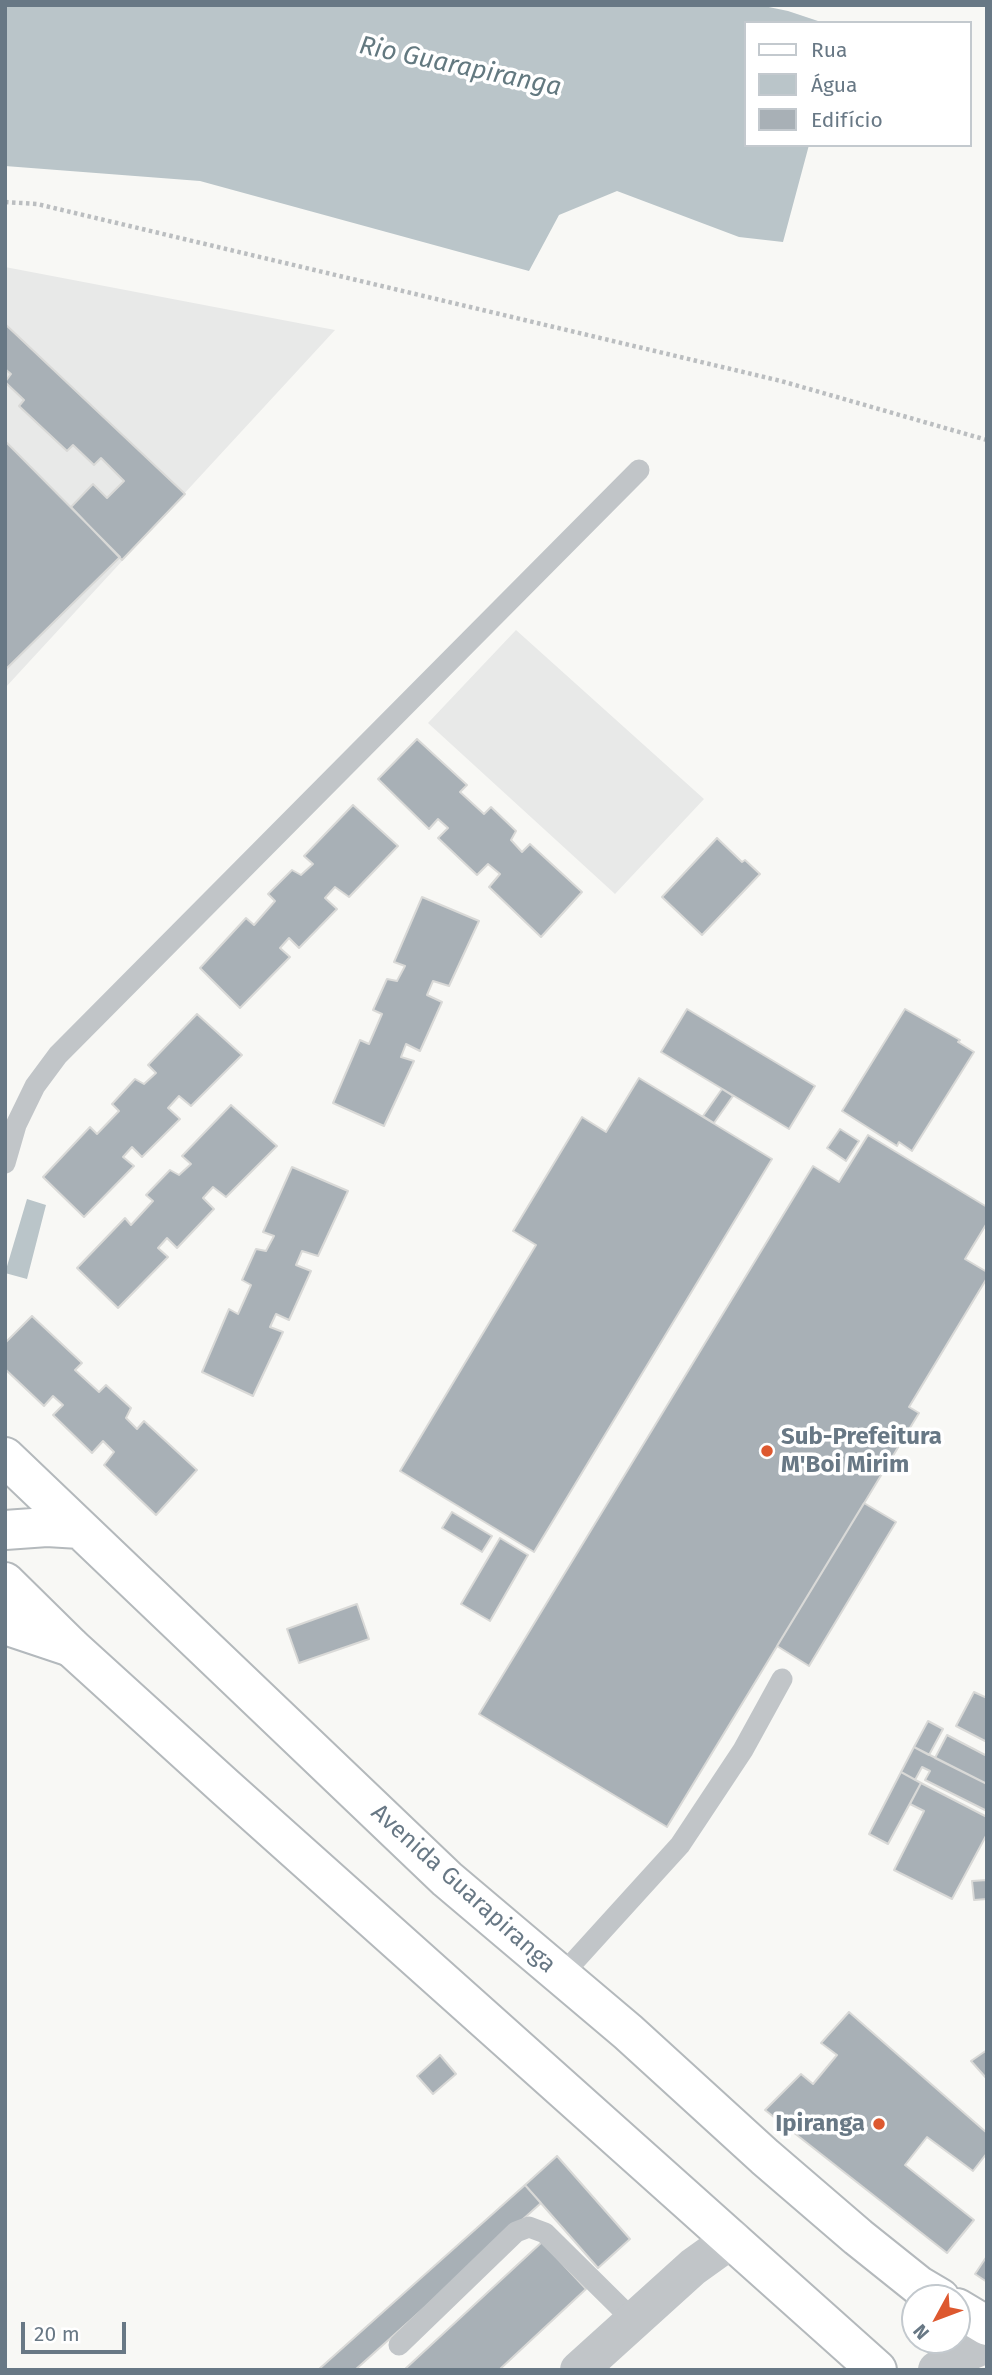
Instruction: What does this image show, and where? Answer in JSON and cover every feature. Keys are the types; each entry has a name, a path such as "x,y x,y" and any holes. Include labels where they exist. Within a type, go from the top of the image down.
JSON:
{"main road":[{"name":"Avenida Guarapiranga","path":"5,1457 447,1880 561,1976 858,2237 917,2284"},
{"path":"5,1530 47,1527 80,1529"},
{"path":"5,1582 71,1647 276,1833 877,2370"},
{"path":"5,1625 71,1647"},
{"path":"971,2316 987,2326"}],"street":[{"path":"579,2370 693,2267 732,2239"},
{"path":"937,2370 963,2354 987,2344"}],"lane":[{"path":"5,1163 16,1125 35,1086 58,1055 639,470"},
{"path":"561,1976 680,1846 743,1750 782,1679"},
{"path":"399,2345 516,2232 529,2227 545,2233 633,2320"}],"path":[{"path":"5,202 37,204 781,381 987,440"}],"shaded area":[{"path":"5,267 335,330 5,688"},
{"path":"516,630 704,799 615,894 428,723"}],"water":[{"name":"Rio Guarapiranga","path":"5,5 759,5 818,21 744,21 744,147 808,147 783,242 739,237 617,191 559,215 529,271 200,181 5,166"},
{"path":"27,1199 46,1205 27,1279 5,1273"}],"building":[{"path":"5,324 185,494 122,560 71,507 93,484 107,498 124,481 101,458 94,465 73,445 67,451 19,406 24,400 5,382 11,374 5,369"},
{"path":"5,441 120,557 5,670"},
{"path":"417,739 467,785 460,792 484,814 491,807 516,831 511,840 522,852 530,844 582,892 541,937 489,887 500,874 488,864 477,875 438,838 448,828 438,819 429,829 378,779"},
{"path":"353,805 398,846 349,897 335,887 325,898 337,909 299,948 289,938 280,948 290,957 240,1008 200,968 246,918 254,925 275,901 268,894 292,870 301,875 313,864 304,856"},
{"path":"717,838 742,862 745,860 760,874 702,935 662,897"},
{"path":"422,897 479,921 449,986 433,981 427,995 442,1002 420,1051 406,1044 401,1057 414,1061 384,1126 333,1103 360,1040 369,1044 382,1014 373,1010 387,979 397,981 405,966 394,962"},
{"path":"687,1009 815,1086 789,1129 661,1052"},
{"path":"905,1009 960,1040 958,1042 974,1052 912,1151 899,1142 897,1146 842,1111"},
{"path":"197,1014 242,1055 191,1106 179,1096 168,1108 180,1119 142,1157 132,1147 123,1157 134,1166 84,1217 43,1177 90,1127 97,1134 119,1111 112,1104 135,1079 144,1084 156,1073 148,1065"},
{"path":"639,1078 772,1159 534,1552 400,1471 536,1245 513,1231 582,1117 606,1132"},
{"path":"722,1089 733,1096 714,1123 703,1116"},
{"path":"231,1105 277,1146 226,1197 213,1187 203,1198 214,1209 177,1248 167,1238 158,1248 168,1257 118,1308 77,1268 125,1218 131,1225 153,1201 146,1195 170,1170 179,1175 191,1164 182,1156"},
{"path":"840,1129 859,1141 846,1161 827,1148"},
{"name":"Sub-Prefeitura M'Boi Mirim","path":"868,1135 987,1207 987,1223 965,1259 987,1272 987,1278 909,1407 919,1413 667,1827 479,1714 813,1166 839,1182"},
{"path":"292,1167 348,1191 318,1256 302,1251 296,1265 311,1271 289,1320 276,1314 270,1327 283,1332 253,1396 202,1372 229,1309 238,1314 251,1285 242,1280 256,1249 266,1251 274,1236 263,1232"},
{"path":"32,1316 82,1363 75,1370 99,1392 106,1385 131,1408 126,1418 137,1429 144,1421 197,1470 156,1515 104,1465 114,1452 103,1441 92,1453 53,1415 63,1405 53,1396 44,1406 5,1369 5,1343"},
{"path":"864,1503 896,1522 809,1666 777,1646"},
{"path":"452,1512 492,1536 482,1552 442,1528"},
{"path":"500,1538 528,1555 490,1621 461,1604"},
{"path":"357,1604 369,1639 299,1663 287,1629"},
{"path":"974,1692 987,1698 987,1742 956,1726"},
{"path":"928,1721 943,1729 929,1755 914,1747"},
{"path":"947,1735 987,1756 987,1784 935,1758"},
{"path":"914,1747 987,1784 987,1811 925,1780 930,1771 922,1767 915,1780 901,1772"},
{"path":"901,1772 921,1783 888,1844 869,1834"},
{"path":"921,1783 987,1817 987,1834 952,1899 894,1870 924,1811 910,1804"},
{"path":"987,1880 987,1899 974,1900 972,1881"},
{"name":"Ipiranga","path":"849,2012 987,2133 987,2153 973,2171 927,2137 905,2165 974,2220 947,2253 765,2110 801,2074 813,2084 837,2055 821,2043"},
{"path":"987,2050 987,2079 971,2061"},
{"path":"440,2055 456,2074 433,2094 417,2076"},
{"path":"557,2156 630,2239 598,2268 525,2185"},
{"path":"525,2185 541,2203 355,2370 318,2370"},
{"path":"542,2242 586,2289 499,2370 404,2370"},
{"path":"987,2256 987,2282 975,2274"}],"place":[{"name":"Sub-Prefeitura M'Boi Mirim","path":"767,1451"},
{"name":"Ipiranga","path":"879,2124"}]}
